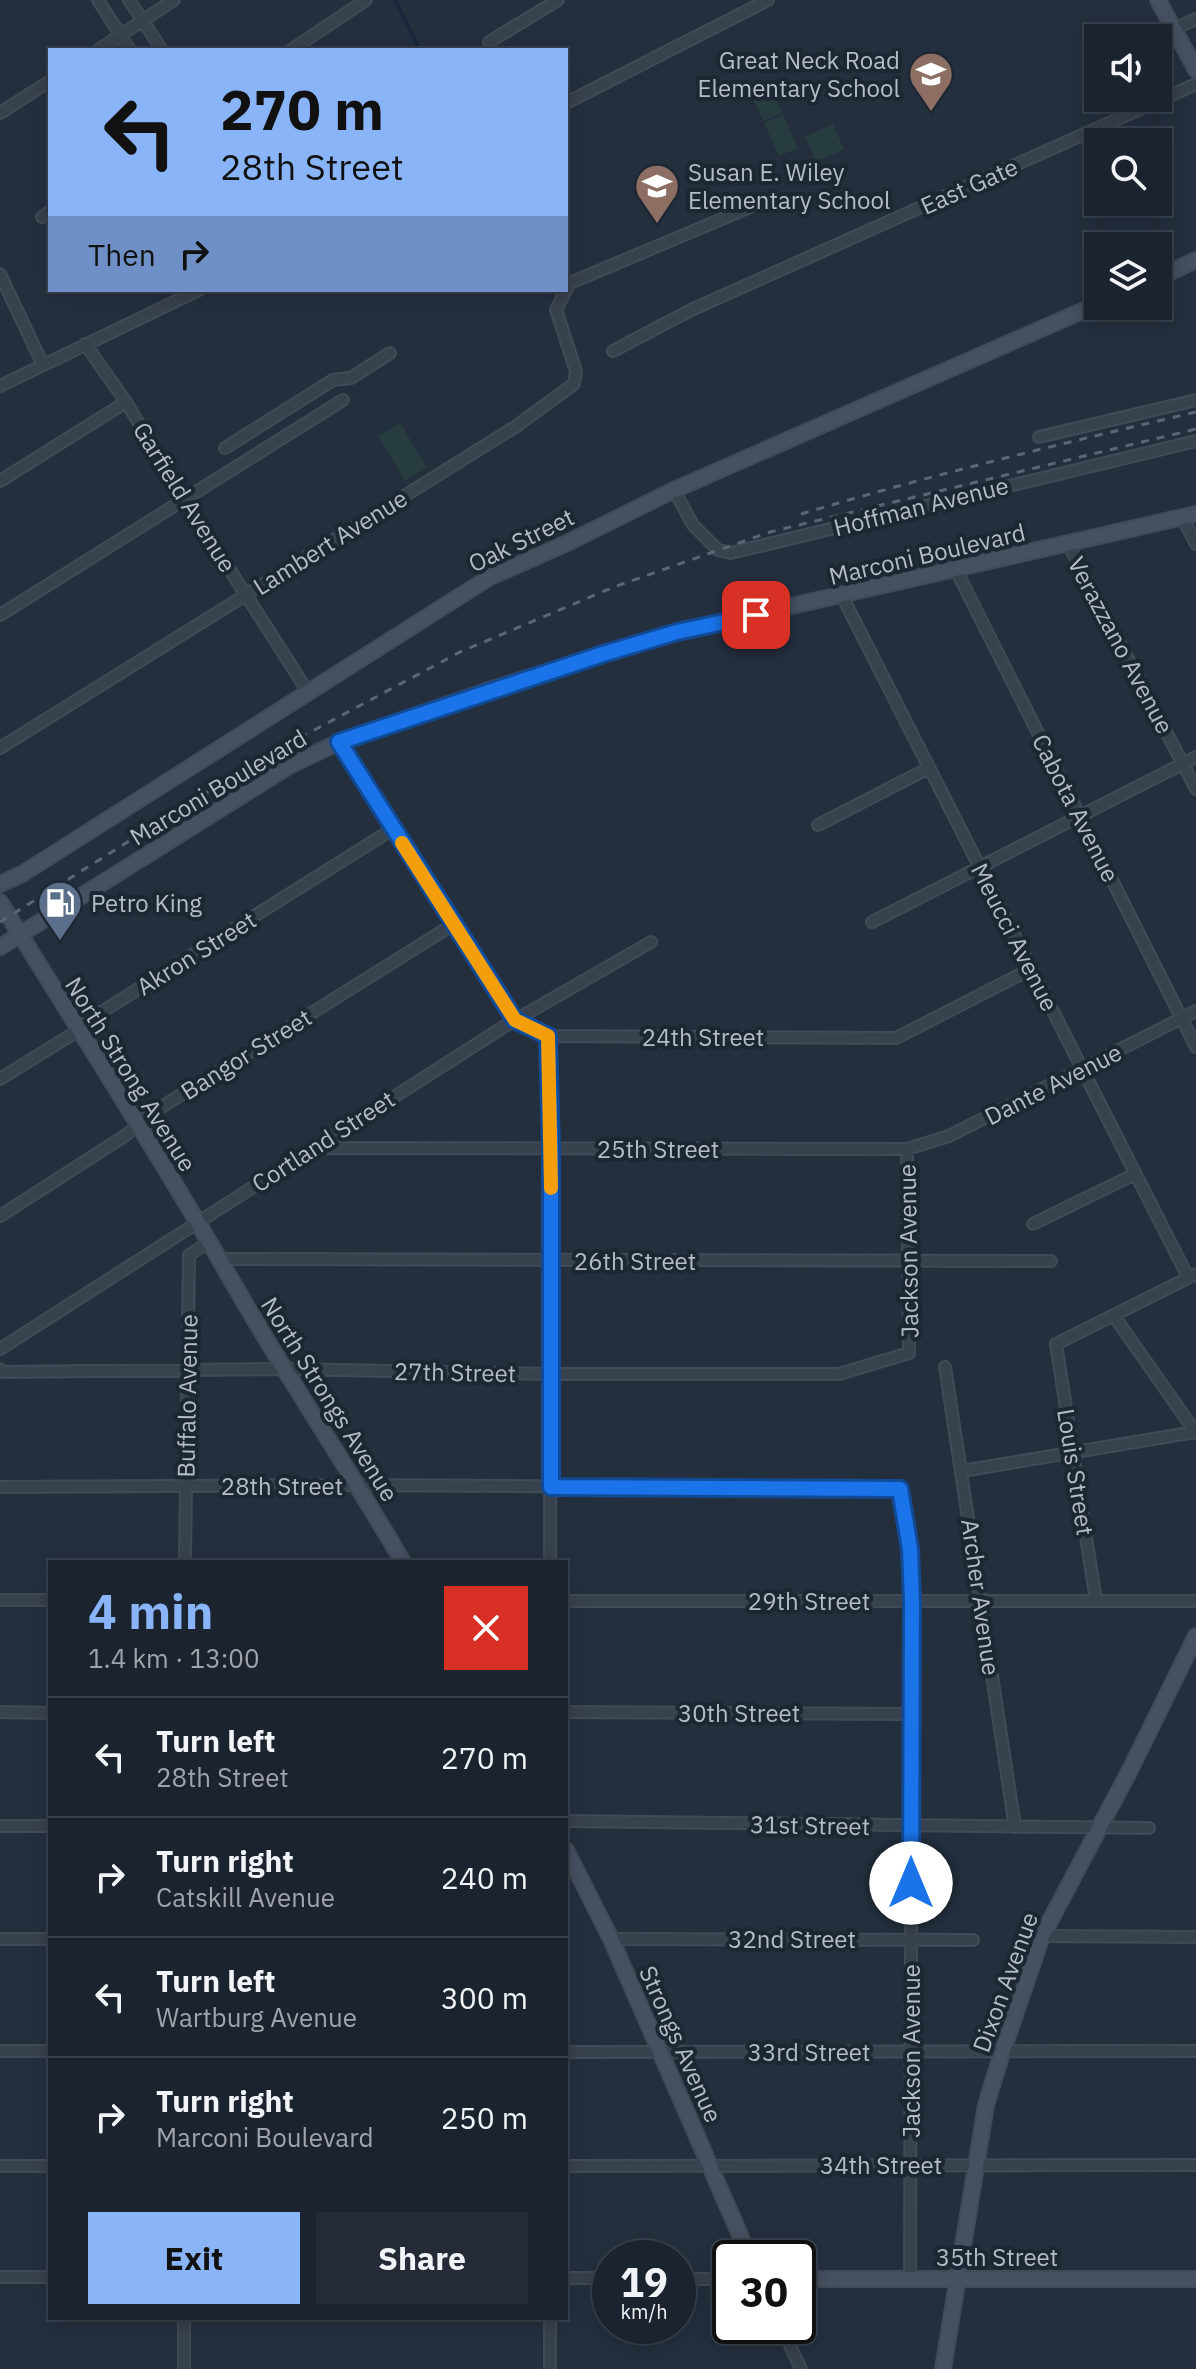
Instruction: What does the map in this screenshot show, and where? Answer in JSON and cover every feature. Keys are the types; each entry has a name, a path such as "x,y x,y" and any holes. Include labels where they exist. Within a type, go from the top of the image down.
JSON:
{"street":[{"path":"98,0 129,48"},
{"path":"129,0 161,48"},
{"path":"101,48 174,0"},
{"path":"294,48 366,0"},
{"path":"489,42 558,0"},
{"path":"568,102 768,0"},
{"path":"1158,0 1196,70"},
{"path":"1174,29 1196,19"},
{"path":"0,113 48,82"},
{"name":"East Gate","path":"613,351 691,310 1196,84"},
{"name":"Lambert Avenue","path":"568,286 570,283 767,200"},
{"path":"1172,271 1196,260"},
{"path":"0,274 43,365"},
{"path":"0,386 195,292"},
{"name":"Lambert Avenue","path":"0,748 515,427 574,384 576,371 556,310 565,292"},
{"name":"Oak Street","path":"0,884 22,874 490,577 674,490 1084,310"},
{"name":"Garfield Avenue","path":"85,344 126,402 308,692"},
{"path":"225,448 333,380 351,378 390,353"},
{"path":"0,615 343,400"},
{"path":"1039,437 1196,400"},
{"path":"0,481 126,402"},
{"name":"Hoffman Avenue","path":"674,490 693,525 718,550 731,553 1196,441"},
{"path":"1189,516 1196,544"},
{"name":"Marconi Boulevard","path":"0,947 289,766 339,742 498,687 677,632 1189,516"},
{"name":"Verazzano Avenue","path":"1068,544 1196,789"},
{"name":"Cabota Avenue","path":"956,570 1196,1047"},
{"name":"Meucci Avenue","path":"842,596 1135,1174 1192,1276"},
{"path":"339,742 515,1020"},
{"path":"872,922 1196,757"},
{"path":"818,825 929,768"},
{"name":"Akron Street","path":"0,1079 393,829"},
{"name":"North Strong Avenue","path":"3,907 219,1259"},
{"name":"Bangor Street","path":"0,1216 126,1135 152,1113 454,924"},
{"name":"Cortland Street","path":"0,1349 515,1020 651,942"},
{"name":"24th Street","path":"515,1020 548,1036 896,1038 1031,969"},
{"name":"Dante Avenue","path":"907,1149 949,1136 1196,1011"},
{"path":"548,1036 551,1148 550,1560"},
{"name":"25th Street","path":"312,1148 907,1149"},
{"name":"Jackson Avenue","path":"907,1149 909,1353"},
{"path":"1033,1224 1135,1174"},
{"name":"Buffalo Avenue","path":"185,1560 189,1255 209,1242"},
{"name":"26th Street","path":"219,1259 1051,1261"},
{"name":"North Strongs Avenue","path":"219,1259 402,1560"},
{"path":"962,1471 1196,1432 1114,1316 1192,1276"},
{"name":"Louis Street","path":"1096,1601 1056,1344 1114,1316"},
{"name":"27th Street","path":"0,1369 3,1372 284,1369 551,1374 839,1374 909,1353"},
{"name":"Archer Avenue","path":"945,1367 1015,1827"},
{"name":"28th Street","path":"0,1487 359,1485 900,1489"},
{"name":"Jackson Avenue","path":"900,1489 910,1549 912,1601 910,2279"},
{"path":"0,1600 48,1600"},
{"name":"29th Street","path":"568,1601 1196,1601"},
{"name":"Dixon Avenue","path":"943,2369 986,2105 1042,1936 1130,1770 1196,1636"},
{"path":"0,1712 48,1713"},
{"name":"30th Street","path":"568,1712 912,1714"},
{"name":"31st Street","path":"568,1821 1149,1828"},
{"path":"0,1826 48,1826"},
{"name":"Strongs Avenue","path":"568,1854 611,1939 742,2240"},
{"path":"1042,1936 1196,1937"},
{"path":"0,1939 48,1939"},
{"name":"32nd Street","path":"611,1939 973,1940"},
{"path":"0,2051 48,2051"},
{"name":"33rd Street","path":"568,2052 1196,2051"},
{"name":"34th Street","path":"568,2166 1196,2165"},
{"path":"0,2166 48,2166"},
{"path":"0,2277 48,2277"},
{"path":"568,2278 592,2278"},
{"name":"35th Street","path":"816,2279 1196,2279"},
{"path":"184,2320 184,2369"},
{"path":"550,2320 550,2369"},
{"path":"789,2344 801,2369"}],"green space":[{"path":"768,81 782,113 763,121 749,89"},
{"path":"783,115 798,148 779,156 764,123"},
{"path":"833,124 844,149 817,162 805,137"},
{"path":"400,423 427,467 405,481 378,436"}],"waterway":[{"path":"395,0 419,48"}],"railway":[{"path":"801,514 948,473 1196,412"},
{"path":"0,922 262,758 460,652 614,587 770,532 1196,429"}],"slow traffic":[{"path":"402,843 515,1020 548,1036 551,1188"}],"place":[{"name":"Great Neck Road Elementary School","path":"931,113"},
{"name":"Susan E. Wiley Elementary School","path":"657,225"},
{"name":"Petro King","path":"60,942"}],"route":[{"path":"756,615 677,632 603,654 339,742 515,1020 548,1036 551,1487 900,1489 910,1549 912,1601 911,1883"}]}
